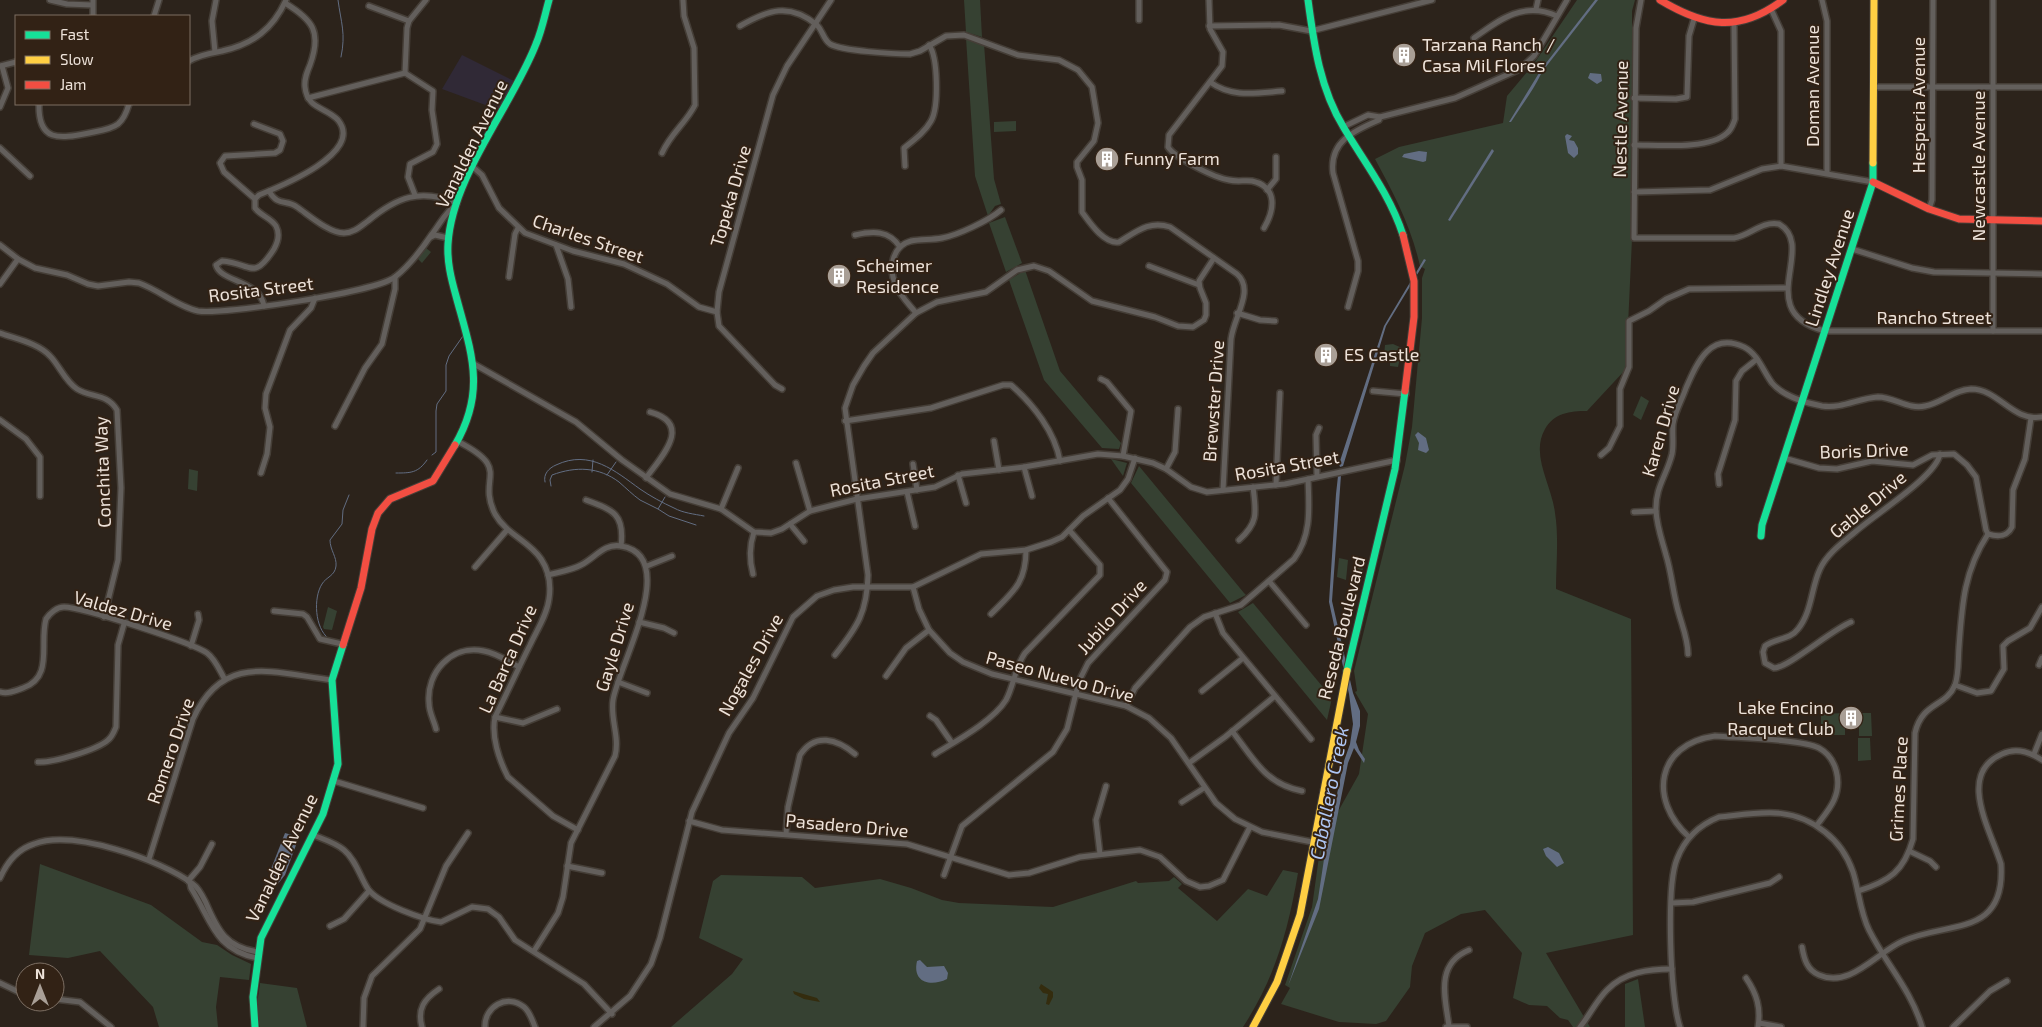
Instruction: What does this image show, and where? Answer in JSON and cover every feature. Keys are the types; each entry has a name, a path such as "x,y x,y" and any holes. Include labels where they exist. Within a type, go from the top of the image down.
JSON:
{"main road":[{"name":"Vanalden Avenue","path":"255,1027 252,997 258,955 264,931 313,835 334,781 339,750 332,700 332,680 361,588 369,541 378,513 390,499 433,481 467,422 473,402 474,364 451,281 448,238 456,204 473,167 533,52 549,0"},
{"name":"Reseda Boulevard","path":"1253,1027 1277,982 1300,915 1312,842 1346,672 1397,460 1414,317 1413,279 1410,258 1401,228 1391,204 1348,135 1322,80 1311,31 1308,0"},
{"path":"1660,0 1694,19 1716,23 1734,23 1752,18 1772,9 1783,0"},
{"name":"Lindley Avenue","path":"1761,536 1762,525 1873,182 1874,0"},
{"path":"1873,182 1929,209 1959,219 2042,221"}],"street":[{"path":"50,0 67,4 93,3"},
{"path":"154,15 159,0"},
{"path":"215,52 212,20 216,0"},
{"path":"405,73 405,34 409,21 426,0"},
{"path":"662,154 672,134 691,113 695,105 695,58 684,16 684,0"},
{"name":"Topeka Drive","path":"717,312 719,292 774,95 787,66 830,0"},
{"path":"1138,0 1138,20"},
{"path":"1209,0 1209,26 1222,52 1222,66 1169,135 1168,147 1175,155 1220,178 1255,182 1267,190 1271,196 1273,210 1264,228"},
{"path":"1209,26 1279,25 1311,31 1417,2 1432,0"},
{"path":"1536,9 1538,0"},
{"path":"1344,126 1368,115 1380,117 1455,98 1520,70 1534,56 1567,0"},
{"name":"Nestle Avenue","path":"1641,0 1636,28 1634,238 1734,238 1743,237 1764,224 1779,224 1792,235 1794,245 1787,288"},
{"name":"Doman Avenue","path":"1822,0 1827,21 1827,172"},
{"name":"Hesperia Avenue","path":"1929,209 1932,200 1932,0"},
{"name":"Newcastle Avenue","path":"1993,0 1993,331"},
{"path":"190,60 253,40 266,31 285,2 303,14 311,23 315,34 316,48 304,82 308,98 314,106 337,119 342,131 341,142 326,162 320,166 255,199"},
{"path":"369,6 409,21"},
{"path":"1474,38 1490,26 1518,12 1536,9 1556,16"},
{"path":"1772,9 1781,31 1781,166"},
{"name":"Brewster Drive","path":"740,26 759,15 774,10 791,11 815,24 830,44 844,48 910,54 920,51 946,36 964,35 1018,55 1059,60 1070,64 1087,79 1092,87 1098,112 1096,136 1077,162 1082,180 1080,208 1082,212 1104,237 1114,243 1146,226 1164,225 1170,227 1237,274 1245,284 1245,295 1237,313 1231,339 1223,490"},
{"path":"1634,98 1676,100 1687,97 1689,36 1694,19"},
{"path":"1634,145 1684,145 1700,143 1726,134 1735,119 1734,23"},
{"path":"905,166 904,148 926,128 934,111 934,56 929,45"},
{"path":"0,107 8,88 1,66 15,62"},
{"path":"308,98 405,73 433,90 432,110 438,139 433,152 410,164 408,177 415,195"},
{"path":"1210,82 1219,89 1235,93 1282,91"},
{"path":"1874,87 2042,87"},
{"path":"39,105 39,115 43,128 53,136 66,138 113,127 124,117 128,105"},
{"path":"1348,307 1358,270 1358,260 1332,165 1335,149 1348,135 1379,120 1380,117"},
{"path":"254,124 280,134 283,141 280,150 275,153 225,156 220,163 224,172 255,199 255,208 259,213 276,226 277,244 265,264 258,268 250,268 222,261 216,266 219,272 253,289 262,297 264,306"},
{"path":"0,148 30,176"},
{"path":"1267,190 1276,179 1276,157"},
{"path":"1634,192 1710,190 1762,168 1781,166 1827,172 1873,182"},
{"name":"Charles Street","path":"473,167 482,175 499,208 518,228 534,238 624,264 667,284 700,307 717,312"},
{"path":"269,191 281,203 295,205 331,229 344,233 359,228 395,202 415,195 440,197 456,204"},
{"name":"Rosita Street","path":"0,245 18,259 35,268 67,275 98,286 129,282 139,283 197,310 264,306 315,298 389,281 395,277 431,237 449,210 456,204"},
{"path":"916,313 901,295 892,275 892,262 900,248 910,242 945,238 992,217 1001,210"},
{"path":"509,277 515,234 518,228"},
{"path":"855,235 884,234 893,238 900,248"},
{"path":"431,237 436,235 448,238"},
{"path":"556,244 568,279 571,308"},
{"path":"1852,249 1912,268 1934,272 2042,274"},
{"path":"835,655 860,620 867,602 868,574 845,421 847,402 860,370 873,353 916,313 937,302 986,292 1017,270 1034,266 1049,271 1092,301 1150,315 1178,326 1193,328 1204,320 1206,315 1206,303 1199,285 1202,275 1214,258"},
{"path":"0,284 18,259"},
{"path":"1149,266 1199,285"},
{"path":"335,426 365,368 382,344 395,288 395,277"},
{"path":"1601,455 1609,448 1620,426 1620,392 1629,367 1630,320 1649,311 1666,299 1689,289 1787,288 1797,315 1806,324 1826,331"},
{"path":"261,473 267,454 270,427 265,408 266,394 290,330 311,308 315,298"},
{"path":"717,312 719,326 775,385 782,388"},
{"path":"1237,313 1260,320 1275,321"},
{"name":"Rancho Street","path":"1826,331 2042,332"},
{"name":"Conchita Way","path":"0,332 37,346 49,355 76,388 105,398 117,410 121,488 118,560 104,617"},
{"name":"Karen Drive","path":"1688,654 1688,643 1677,608 1656,511 1657,492 1672,452 1675,417 1702,355 1709,349 1728,344 1745,348 1757,359 1778,389 1803,400 1832,407 1879,397 1908,405 1924,407 1953,393 1971,389 1988,393 2016,413 2031,418"},
{"path":"1719,484 1718,474 1735,420 1736,381 1742,370 1757,359"},
{"path":"474,364 576,422 646,478 676,496 721,509 754,532 750,545 749,560 752,574"},
{"path":"1101,378 1107,382 1130,411 1123,456"},
{"path":"845,421 931,408 1003,385 1011,385 1052,433 1060,461"},
{"path":"1374,391 1406,394"},
{"path":"1276,485 1280,393"},
{"path":"1166,469 1175,452 1178,409"},
{"path":"646,478 671,443 672,434 666,420 650,412"},
{"path":"1988,534 2003,536 2009,533 2012,527 2013,490 2025,459 2031,418 2042,416"},
{"path":"0,420 26,439 40,457 40,496"},
{"path":"1317,476 1316,435 1319,428"},
{"name":"La Barca Drive","path":"457,441 484,457 491,468 491,500 495,514 507,530 540,557 548,575 550,598 547,609 495,717 494,735 508,778 553,816 578,830"},
{"path":"994,441 999,470"},
{"name":"Rosita Street","path":"754,532 771,533 810,511 857,499 940,486 958,475 1024,467 1098,454 1135,458 1166,469 1199,491 1276,485 1397,460"},
{"path":"1940,454 1954,454 1972,470 1979,484 1983,522 1988,534"},
{"name":"Boris Drive","path":"1784,458 1819,468 1837,469 1872,461 1913,465 1929,456 1940,454"},
{"name":"Gable Drive","path":"1851,622 1834,630 1784,666 1774,668 1765,663 1763,652 1765,646 1792,635 1803,622 1820,570 1829,556 1876,514 1909,492 1932,467 1940,454"},
{"name":"Nogales Drive","path":"594,1027 612,1014 638,986 655,955 689,821 729,733 753,698 793,617 803,607 826,592 843,588 913,587 981,554 1026,550 1051,542 1124,486 1135,458"},
{"path":"796,463 810,511"},
{"path":"913,464 917,490"},
{"path":"1024,467 1032,496"},
{"path":"721,509 738,468"},
{"path":"958,475 966,503"},
{"path":"1126,706 1135,688 1190,627 1204,617 1241,605 1294,559 1306,539 1308,528 1308,479"},
{"path":"1240,540 1249,532 1255,520 1253,487"},
{"path":"907,492 915,526"},
{"name":"Jubilo Drive","path":"944,875 958,834 967,821 1053,752 1067,729 1075,694 1088,663 1165,580 1167,572 1108,498"},
{"path":"586,500 606,507 614,513 620,521 623,532 621,546"},
{"path":"1634,512 1656,511"},
{"path":"790,524 804,541"},
{"path":"475,567 507,530"},
{"path":"935,754 1000,708 1009,694 1024,653 1100,574 1099,564 1069,530"},
{"path":"1988,534 1972,563 1966,581 1962,602 1955,685 1977,693 1991,690 2004,669 2003,646 2008,640 2030,628 2042,607"},
{"path":"548,575 581,565 608,547 621,546 636,552 647,566 672,556"},
{"path":"991,614 1014,592 1022,580 1026,550"},
{"name":"Gayle Drive","path":"534,951 558,913 563,898 571,844 618,747 612,702 639,622 648,579 647,566"},
{"path":"1269,581 1306,625"},
{"name":"Paseo Nuevo Drive","path":"913,587 929,630 950,653 963,662 992,674 1126,706 1149,718 1162,728 1216,803 1235,819 1250,827 1276,836 1312,842"},
{"name":"Valdez Drive","path":"0,692 12,692 32,685 38,680 43,666 45,624 49,614 64,607 104,617 191,646 208,654 215,661 224,678"},
{"path":"274,610 303,614 307,617 320,639 342,644"},
{"path":"1215,613 1223,633 1311,740"},
{"path":"191,646 199,620 198,614"},
{"path":"639,622 664,628 674,633"},
{"path":"38,762 50,762 103,744 114,733 116,727 118,646 124,624"},
{"path":"886,676 906,648 929,630"},
{"path":"436,729 429,704 431,684 435,672 452,655 465,651 482,650 519,667"},
{"path":"1202,691 1243,658"},
{"path":"2039,665 2042,658"},
{"name":"Romero Drive","path":"149,859 193,719 201,701 211,689 224,678 249,671 332,680"},
{"path":"618,682 647,693"},
{"name":"Grimes Place","path":"1858,891 1890,878 1909,851 1913,838 1915,733 1917,723 1926,710 1946,696 1955,685"},
{"path":"1189,763 1275,696"},
{"path":"495,717 523,723 557,709"},
{"path":"930,716 936,720 952,743"},
{"path":"1232,731 1272,780 1283,786 1302,790"},
{"path":"2034,754 2042,734"},
{"path":"1689,837 1678,826 1665,805 1665,772 1674,756 1685,744 1715,736 1802,743 1825,752 1835,767 1838,784 1834,801 1817,825"},
{"path":"786,834 788,807 800,755 805,748 812,742 828,739 841,744 855,754"},
{"path":"1802,947 1806,963 1813,971 1832,979 1846,976 1883,951 1916,936 1969,924 1989,909 2001,883 2001,864 1979,799 1982,771 1990,761 2004,753 2015,751 2034,754 2042,760"},
{"path":"334,781 423,808"},
{"path":"1100,854 1096,820 1106,786"},
{"path":"1182,802 1204,788"},
{"path":"1680,1027 1673,1000 1672,903 1674,868 1689,837 1702,824 1719,817 1752,814 1793,814 1817,825 1833,838 1844,852 1858,891 1866,922 1910,995 1922,1027"},
{"name":"Pasadero Drive","path":"689,821 722,830 907,844 999,873 1019,876 1072,858 1128,850 1150,852 1168,862 1186,881 1200,887 1209,886 1223,880 1250,827"},
{"path":"363,1027 364,998 372,976 415,936 425,918 450,857 468,833"},
{"path":"313,835 346,852 369,891 384,902 425,918 441,922 472,908 488,909 499,917 515,940 584,984 612,1014"},
{"path":"0,877 9,862 21,849 35,843 52,840 113,848 149,859 189,882 217,936 239,953 258,955"},
{"path":"189,882 200,867 212,844"},
{"path":"1909,851 1930,861 1936,868"},
{"path":"567,866 602,873"},
{"path":"1672,903 1693,902 1770,883 1779,877"},
{"path":"330,926 344,919 369,891"},
{"path":"1467,1027 1447,1027 1445,990 1447,970 1458,954 1470,950"},
{"path":"1580,1027 1589,1017 1606,990 1617,982 1645,970 1672,969"},
{"path":"1746,978 1757,998 1758,1025 1781,1027"},
{"path":"1953,1027 1990,991 2007,981"},
{"path":"0,983 15,990"},
{"path":"422,1027 419,1012 421,1006 438,989"},
{"path":"65,1000 80,1002 111,1027"},
{"path":"485,1027 486,1017 494,1007 512,1002 525,1007 535,1027"}],"shaded area":[{"path":"462,55 514,81 499,110 442,89"}],"green space":[{"path":"964,0 980,0 982,37 966,32"},
{"path":"1577,0 1635,0 1632,11 1632,239 1626,369 1587,411 1569,412 1553,419 1545,429 1540,449 1543,470 1553,502 1556,522 1556,589 1631,619 1633,935 1546,953 1590,1027 1573,1027 1568,1020 1560,1018 1547,1006 1529,1005 1513,998 1522,953 1485,910 1461,914 1425,933 1412,966 1410,987 1386,1021 1376,1024 1339,1022 1281,1004 1290,988 1285,985 1312,907 1321,842 1359,774 1368,714 1355,692 1357,691 1354,671 1405,465 1412,427 1422,318 1422,278 1425,269 1420,266 1407,224 1375,159 1399,147 1503,123 1507,96 1533,65"},
{"path":"966,38 984,44 994,179 1001,204 995,206 988,216 975,176"},
{"path":"1016,121 1016,131 994,132 994,122"},
{"path":"1005,217 1022,263 1006,272 989,223"},
{"path":"426,248 431,252 422,263 417,258"},
{"path":"1025,270 1060,371 1121,443 1119,449 1102,448 1044,380 1009,280"},
{"path":"1393,344 1402,348 1398,367 1390,366 1390,357 1384,356 1385,345"},
{"path":"1641,396 1649,401 1641,420 1633,415"},
{"path":"1111,459 1127,463 1123,476"},
{"path":"1139,466 1246,595 1230,603 1131,483"},
{"path":"189,469 198,471 197,491 188,489"},
{"path":"1339,558 1348,560 1346,580 1337,577"},
{"path":"1357,559 1365,563 1359,581 1351,577"},
{"path":"1253,603 1332,698 1327,720 1238,612"},
{"path":"328,607 337,611 332,630 324,629 323,627"},
{"path":"1845,713 1845,735 1821,735 1821,714"},
{"path":"1859,713 1871,713 1872,736 1859,736"},
{"path":"1858,738 1870,738 1871,760 1858,761"},
{"path":"40,864 151,905 202,942 217,945 251,964 249,980 220,977 216,1007 218,1027 159,1027 153,1007 100,951 68,958 29,955"},
{"path":"1283,870 1298,873 1290,915 1272,972 1243,1027 671,1027 732,974 743,959 699,938 713,881 721,875 802,877 815,888 880,879 942,900 959,903 1053,907 1136,881 1138,883 1169,881 1174,877 1182,884 1178,888 1217,921 1248,889 1267,896"},
{"path":"1638,979 1645,1027 1625,1027 1625,984"},
{"path":"260,983 297,988 307,1027 260,1027 256,1012"}],"sand":[{"path":"1041,984 1053,992 1049,1005 1046,1004 1048,994 1043,993 1039,988"},
{"path":"793,991 817,998 820,1002 804,999 794,994"}],"water":[{"path":"1595,0 1598,0 1545,68 1543,67"},
{"path":"1539,73 1541,74 1534,86 1511,122 1509,122"},
{"path":"1590,73 1601,74 1602,81 1597,84 1588,78"},
{"path":"1567,134 1572,136 1569,140 1574,141 1578,148 1578,154 1574,158 1568,153 1565,136"},
{"path":"1492,149 1494,151 1450,221 1448,220 1451,215"},
{"path":"1419,151 1427,152 1426,161 1402,157 1404,154"},
{"path":"1424,259 1426,260 1386,326 1343,466 1340,467 1339,464 1384,326"},
{"path":"1418,432 1426,438 1429,450 1426,453 1418,450 1419,443 1415,435"},
{"path":"1341,475 1332,601 1353,693 1360,711 1360,726 1356,742 1365,759 1364,763 1354,748 1348,763 1319,909 1288,986 1318,899 1326,846 1353,724 1349,694 1329,602 1336,494 1338,476"},
{"path":"285,833 299,837 285,875 277,885 271,869"},
{"path":"1548,847 1559,853 1564,863 1557,867 1546,856 1543,849"},
{"path":"920,960 927,967 944,966 948,973 947,979 935,983 924,981 917,974 917,961"}],"waterway":[{"path":"338,0 343,34 341,57"},
{"name":"Caballero Creek","path":"1539,75 1544,68"},
{"path":"432,455 436,452 437,404 446,391 446,365 449,356 463,336"},
{"path":"545,482 547,472 556,465 580,459 591,461 611,469 648,494 677,510 704,516"},
{"path":"396,473 414,471 420,468 427,460"},
{"path":"592,472 593,460"},
{"path":"607,475 616,462"},
{"path":"551,486 550,480 552,475 578,469 603,473 619,482 640,500 658,509 665,497"},
{"path":"328,638 320,627 318,620 317,597 322,584 332,574 336,566 330,540 342,524 343,510 349,495"},
{"path":"658,509 669,516 696,525"}],"traffic: fast":[{"path":"455,445 465,425 471,406 473,371 467,335 449,264 448,244 452,218 471,167 513,92 536,44 549,0"},
{"path":"1308,0 1319,66 1329,98 1344,128 1384,193 1398,220 1403,235"},
{"path":"1761,536 1762,525 1873,182 1873,163"},
{"path":"1347,671 1395,469 1405,391"},
{"path":"255,1027 253,997 261,938 323,814 338,764 332,680 343,645"}],"traffic: slow":[{"path":"1873,163 1874,0"},
{"path":"1253,1027 1277,982 1300,915 1347,671"}],"traffic: jam":[{"path":"1660,0 1692,16 1707,21 1722,22 1737,22 1752,18 1783,0"},
{"path":"1873,182 1929,209 1959,219 2042,221"},
{"path":"1403,235 1414,281 1414,317 1405,391"},
{"path":"343,645 361,588 372,529 378,513 390,499 433,481 455,445"}],"place":[{"name":"Tarzana Ranch / Casa Mil Flores","path":"1404,55"},
{"name":"Funny Farm","path":"1107,159"},
{"name":"Scheimer Residence","path":"839,276"},
{"name":"ES Castle","path":"1326,355"},
{"name":"Lake Encino Racquet Club","path":"1851,718"}]}
